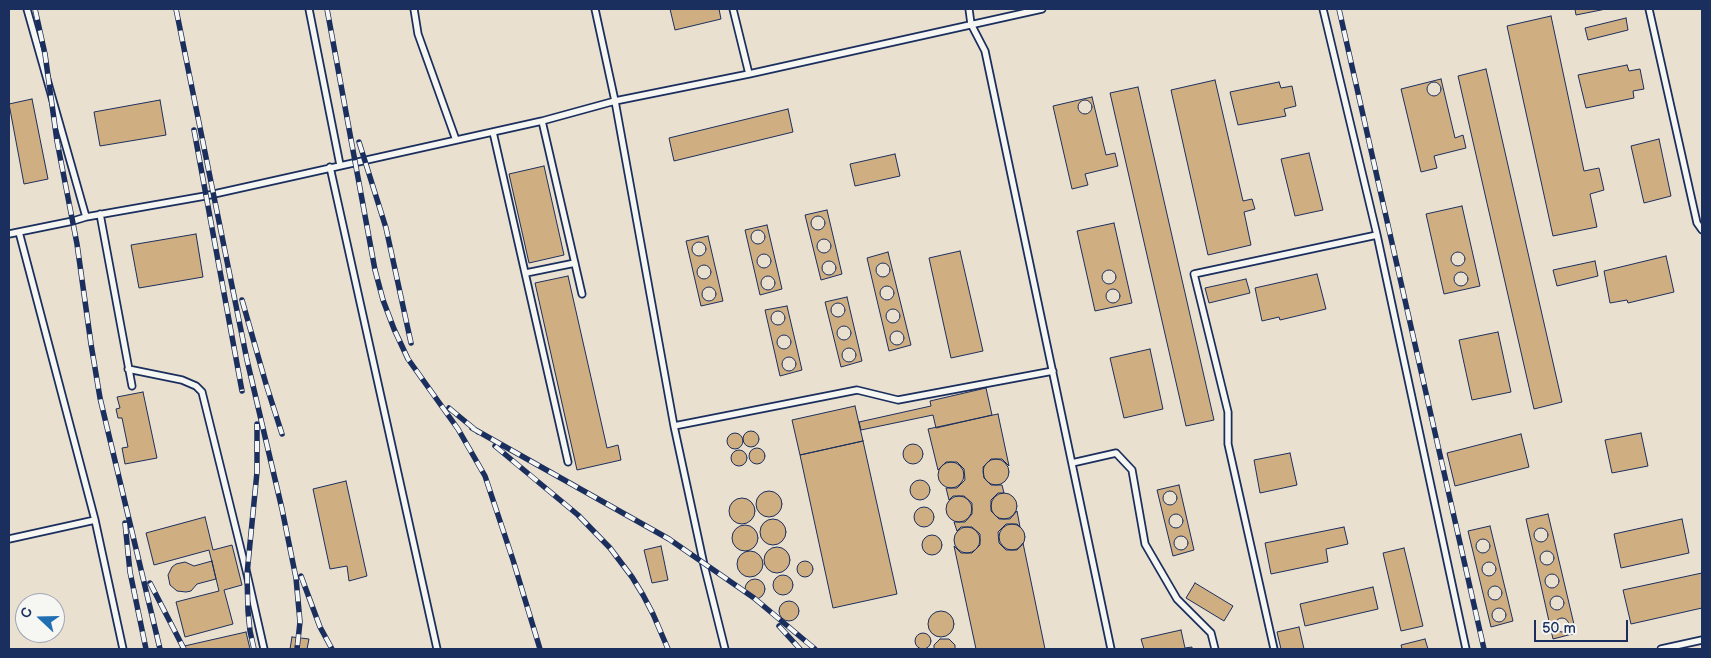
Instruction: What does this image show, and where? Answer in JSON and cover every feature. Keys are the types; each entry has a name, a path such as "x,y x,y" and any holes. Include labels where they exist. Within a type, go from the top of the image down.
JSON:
{"lane":[{"path":"27,9 86,217"},
{"path":"309,9 340,165"},
{"path":"414,9 418,34 456,140"},
{"path":"595,9 615,101 674,426 702,556 725,649"},
{"path":"733,9 749,74"},
{"path":"969,9 972,24 985,51 1111,649"},
{"path":"9,234 73,222 100,214 206,196 542,121 615,101 749,74 1042,9"},
{"path":"1323,9 1377,235 1466,649"},
{"path":"1649,9 1697,223 1702,230"},
{"path":"542,121 582,294"},
{"path":"493,132 568,462"},
{"path":"330,167 437,649"},
{"path":"100,214 132,386"},
{"path":"19,232 95,520 123,649"},
{"path":"1274,649 1228,444 1228,412 1194,274 1377,235"},
{"path":"526,273 575,263"},
{"path":"128,370 182,380 196,386 202,392 264,649"},
{"path":"674,426 858,390 898,400 1053,371"},
{"path":"1072,463 1116,453 1132,470 1145,544 1176,599 1211,633 1215,649"},
{"path":"9,539 95,520"},
{"path":"1661,649 1702,640"}],"building":[{"path":"670,9 719,9 721,19 675,30"},
{"path":"1575,9 1606,9 1576,15"},
{"path":"1551,16 1584,171 1599,168 1604,190 1590,194 1597,227 1553,236 1507,26"},
{"path":"1626,18 1628,30 1588,40 1585,28"},
{"path":"1627,65 1629,71 1640,69 1644,89 1633,91 1634,98 1586,108 1578,75"},
{"path":"1486,69 1562,402 1534,409 1458,76"},
{"path":"1441,79 1455,138 1463,135 1466,148 1434,156 1437,168 1421,172 1401,89"},
{"path":"1215,80 1243,201 1252,199 1255,209 1244,212 1251,245 1208,255 1171,90"},
{"path":"1279,82 1281,88 1292,86 1296,106 1284,109 1286,116 1238,125 1230,92"},
{"path":"1431,82 1437,82 1441,89 1437,96 1431,96 1427,92 1427,86"},
{"path":"1138,87 1214,420 1186,426 1110,93"},
{"path":"1092,97 1106,155 1115,153 1118,166 1085,174 1088,185 1072,189 1053,106"},
{"path":"32,99 48,179 24,184 9,104"},
{"path":"160,100 166,135 100,146 94,112"},
{"path":"1082,100 1088,100 1092,107 1088,114 1082,114 1078,110 1078,104"},
{"path":"788,109 793,132 674,161 669,138"},
{"path":"1659,139 1671,196 1644,203 1631,146"},
{"path":"1309,153 1323,210 1295,216 1281,159"},
{"path":"895,154 900,176 855,186 850,164"},
{"path":"544,166 564,255 529,263 509,174"},
{"path":"1462,206 1480,286 1444,294 1426,214"},
{"path":"827,210 842,274 821,280 805,215"},
{"path":"815,216 821,216 825,223 821,230 815,230 811,226 811,220"},
{"path":"1114,223 1132,303 1095,311 1077,231"},
{"path":"767,225 782,289 760,295 745,230"},
{"path":"755,230 761,230 765,237 761,244 755,244 751,240 751,234"},
{"path":"196,234 203,277 139,288 131,245"},
{"path":"708,236 723,301 701,306 686,241"},
{"path":"821,239 827,239 831,246 827,253 821,253 817,249 817,243"},
{"path":"696,242 702,242 706,249 702,256 696,256 692,252 692,246"},
{"path":"960,251 983,351 951,358 929,258"},
{"path":"888,252 911,345 889,351 867,258"},
{"path":"1455,252 1461,252 1465,259 1461,266 1455,266 1451,262 1451,256"},
{"path":"761,254 767,254 771,261 767,268 761,268 757,264 757,258"},
{"path":"1666,256 1674,292 1628,303 1627,300 1610,303 1604,271"},
{"path":"826,261 832,261 836,268 832,275 826,275 822,271 822,265"},
{"path":"1595,261 1598,276 1557,286 1553,270"},
{"path":"880,263 886,263 890,270 886,277 880,277 876,273 876,267"},
{"path":"701,265 707,265 711,272 707,279 701,279 697,275 697,269"},
{"path":"1106,270 1112,270 1116,277 1112,284 1106,284 1102,280 1102,274"},
{"path":"1458,272 1464,272 1468,279 1464,286 1458,286 1454,282 1454,276"},
{"path":"1317,274 1326,309 1280,320 1279,317 1262,321 1255,288"},
{"path":"568,276 607,448 618,445 621,460 577,470 535,283"},
{"path":"765,276 771,276 775,283 771,290 765,290 761,286 761,280"},
{"path":"1246,279 1250,293 1209,303 1205,288"},
{"path":"884,286 890,286 894,293 890,300 884,300 880,296 880,290"},
{"path":"706,287 712,287 716,294 712,301 706,301 702,297 702,291"},
{"path":"1110,289 1116,289 1120,296 1116,303 1110,303 1106,299 1106,293"},
{"path":"847,297 862,361 841,367 825,302"},
{"path":"835,303 841,303 845,310 841,317 835,317 831,313 831,307"},
{"path":"787,306 802,370 780,376 765,310"},
{"path":"890,309 896,309 900,316 896,323 890,323 886,319 886,313"},
{"path":"775,311 781,311 785,318 781,325 775,325 771,321 771,315"},
{"path":"841,326 847,326 851,333 847,340 841,340 837,336 837,330"},
{"path":"894,331 900,331 904,338 900,345 894,345 890,341 890,335"},
{"path":"1498,332 1511,392 1472,400 1459,340"},
{"path":"781,335 787,335 791,342 787,349 781,349 777,345 777,339"},
{"path":"846,348 852,348 856,355 852,362 846,362 842,358 842,352"},
{"path":"1150,349 1163,409 1124,418 1110,358"},
{"path":"786,357 792,357 796,364 792,371 786,371 782,367 782,361"},
{"path":"986,388 992,415 936,428 933,415 861,430 859,422 931,406 930,401"},
{"path":"143,392 157,458 125,464 122,448 128,447 122,418 118,418 116,409 120,408 117,397"},
{"path":"855,406 863,441 800,455 792,420"},
{"path":"998,414 1009,466 1002,459 991,459 983,467 984,478 991,485 1002,485 1004,493 998,493 991,500 991,511 999,519 1010,519 1017,511 1020,527 1017,524 1006,524 998,532 999,543 1006,550 1017,550 1023,543 1045,649 976,649 954,546 961,553 972,553 980,545 980,534 972,527 961,527 957,531 954,522 965,522 972,514 972,503 964,496 953,496 949,500 946,488 957,488 965,480 964,469 957,462 946,462 938,470 928,429"},
{"path":"751,431 759,439 751,447 743,439"},
{"path":"735,433 743,441 735,449 727,441"},
{"path":"1641,433 1648,466 1612,473 1605,440"},
{"path":"1521,434 1529,467 1455,486 1447,453"},
{"path":"863,441 897,594 833,608 800,455"},
{"path":"909,444 917,444 923,450 923,458 917,464 909,464 903,458 903,450"},
{"path":"757,448 765,456 757,464 749,456"},
{"path":"739,450 747,458 739,466 731,458"},
{"path":"1290,453 1297,485 1260,493 1254,460"},
{"path":"996,459 1005,463 1009,472 1005,481 996,485 987,481 983,472 987,463"},
{"path":"951,462 960,466 964,475 960,484 951,488 942,484 938,475 942,466"},
{"path":"916,480 924,480 930,486 930,494 924,500 916,500 910,494 910,486"},
{"path":"346,481 367,576 349,581 347,566 330,569 313,489"},
{"path":"1179,485 1194,550 1173,556 1157,490"},
{"path":"769,491 778,495 782,504 778,513 769,517 760,513 756,504 760,495"},
{"path":"1167,491 1173,491 1177,498 1173,505 1167,505 1163,501 1163,495"},
{"path":"1004,493 1013,497 1017,506 1013,515 1004,519 995,515 991,506 995,497"},
{"path":"959,496 968,500 972,509 968,518 959,522 950,518 946,509 950,500"},
{"path":"742,498 751,502 755,511 751,520 742,524 733,520 729,511 733,502"},
{"path":"920,507 928,507 934,513 934,521 928,527 920,527 914,521 914,513"},
{"path":"1173,514 1179,514 1183,521 1179,528 1173,528 1169,524 1169,518"},
{"path":"1548,514 1576,633 1553,639 1526,519"},
{"path":"205,517 213,550 232,545 242,585 224,590 233,624 185,637 176,602 219,591 209,550 154,565 146,533"},
{"path":"773,519 782,523 786,532 782,541 773,545 764,541 760,532 764,523"},
{"path":"1682,519 1689,553 1621,568 1614,534"},
{"path":"1012,524 1021,528 1025,537 1021,546 1012,550 1003,546 999,537 1003,528"},
{"path":"745,525 754,529 758,538 754,547 745,551 736,547 732,538 736,529"},
{"path":"1490,526 1513,621 1491,627 1468,531"},
{"path":"967,527 976,531 980,540 976,549 967,553 958,549 954,540 958,531"},
{"path":"1344,527 1348,544 1326,549 1328,562 1271,574 1265,543"},
{"path":"1538,528 1544,528 1548,535 1544,542 1538,542 1534,538 1534,532"},
{"path":"928,535 936,535 942,541 942,549 936,555 928,555 922,549 922,541"},
{"path":"1178,536 1184,536 1188,543 1184,550 1178,550 1174,546 1174,540"},
{"path":"1480,539 1486,539 1490,546 1486,553 1480,553 1476,549 1476,543"},
{"path":"661,546 668,580 652,583 644,550"},
{"path":"777,547 786,551 790,560 786,569 777,573 768,569 764,560 768,551"},
{"path":"1404,548 1423,626 1401,631 1383,553"},
{"path":"750,551 759,555 763,564 759,573 750,577 741,573 737,564 741,555"},
{"path":"1544,551 1550,551 1554,558 1550,565 1544,565 1540,561 1540,555"},
{"path":"212,561 216,579 197,584 191,591 186,592 177,591 170,585 168,575 176,564 185,562 194,566"},
{"path":"805,561 813,569 805,577 797,569"},
{"path":"1486,562 1492,562 1496,569 1492,576 1486,576 1482,572 1482,566"},
{"path":"1702,573 1702,608 1631,624 1623,590"},
{"path":"1549,574 1555,574 1559,581 1555,588 1549,588 1545,584 1545,578"},
{"path":"779,575 787,575 793,581 793,589 787,595 779,595 773,589 773,581"},
{"path":"751,579 759,579 765,585 765,593 759,599 751,599 745,593 745,585"},
{"path":"1195,583 1233,606 1224,621 1186,598"},
{"path":"1492,586 1498,586 1502,593 1498,600 1492,600 1488,596 1488,590"},
{"path":"1373,587 1378,609 1305,626 1300,604"},
{"path":"1554,596 1560,596 1564,603 1560,610 1554,610 1550,606 1550,600"},
{"path":"785,601 793,601 799,607 799,615 793,621 785,621 779,615 779,607"},
{"path":"1496,608 1502,608 1506,615 1502,622 1496,622 1492,618 1492,612"},
{"path":"941,611 950,615 954,624 950,633 941,637 932,633 928,624 932,615"},
{"path":"1559,618 1565,618 1569,625 1565,632 1559,632 1555,628 1555,622"},
{"path":"1299,627 1304,649 1281,649 1277,632"},
{"path":"1181,630 1185,648 1192,647 1192,649 1144,649 1141,639"},
{"path":"246,632 250,649 181,649 180,647"},
{"path":"923,633 931,641 923,649 915,641"},
{"path":"292,637 309,639 307,649 290,649"},
{"path":"940,639 949,639 955,645 955,649 934,649 934,645"},
{"path":"1425,639 1428,649 1402,649 1401,645"}],"railway":[{"path":"35,9 45,54 57,141 77,244 100,398 160,649"},
{"path":"176,9 247,360 296,578 300,622 297,649"},
{"path":"327,9 375,270 383,300 408,359 458,429 485,476 540,649"},
{"path":"1339,9 1484,649"},
{"path":"194,130 242,391"},
{"path":"359,142 386,228 411,343"},
{"path":"242,300 282,434"},
{"path":"449,408 478,432"},
{"path":"254,649 248,611 247,574 257,472 257,424"},
{"path":"472,428 669,539 754,598 815,649"},
{"path":"495,446 578,515 610,548 643,595 668,649"},
{"path":"125,523 130,572 146,649"},
{"path":"301,576 320,627 332,649"},
{"path":"150,583 184,649"},
{"path":"779,626 800,649"}]}
